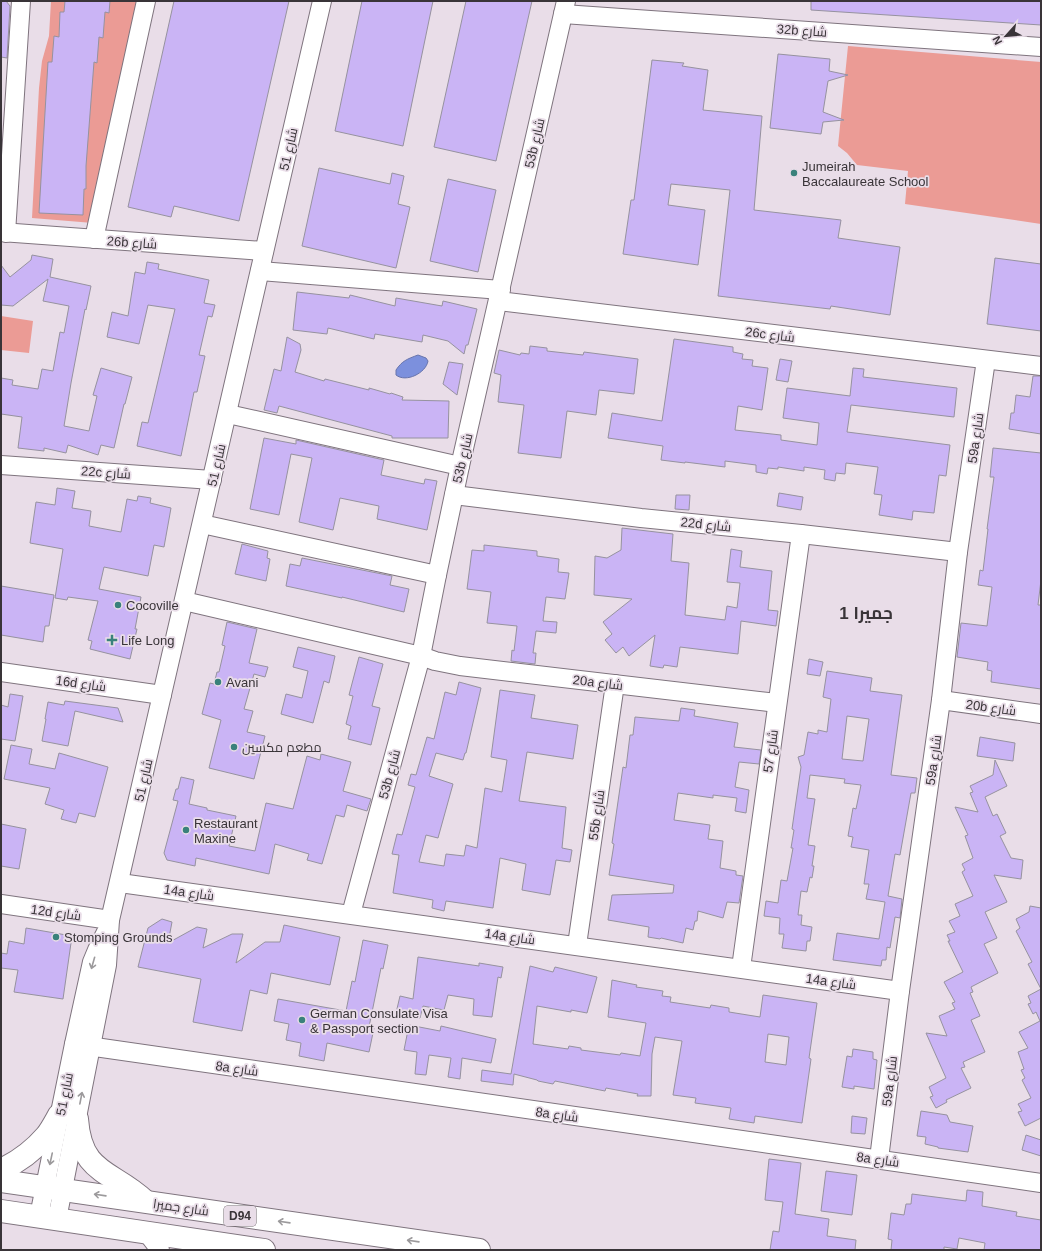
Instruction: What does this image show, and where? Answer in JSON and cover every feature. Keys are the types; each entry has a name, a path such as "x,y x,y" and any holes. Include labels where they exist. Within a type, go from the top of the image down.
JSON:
{"main road":[{"path":"1,1170 14,1164 68,1117 78,1132 81,1144 95,1166 132,1189 146,1202"},
{"name":"شارع جميرا","path":"1,1181 479,1250"},
{"path":"1,1198 32,1202 36,1200 38,1192 47,1188"},
{"path":"56,1219 68,1218 66,1214 67,1210 70,1206 74,1205 176,1220 192,1218 207,1211"},
{"name":"D94","path":"1,1211 147,1233 197,1246 264,1250"}],"street":[{"path":"3,233 21,1"},
{"path":"94,239 146,1"},
{"name":"شارع 51","path":"56,1219 47,1188 91,1046 107,965 110,924 322,1"},
{"name":"32b شارع","path":"565,8 1041,47"},
{"name":"53b شارع","path":"351,914 421,656 460,466 565,8"},
{"name":"26b شارع","path":"3,233 264,252"},
{"name":"26c شارع","path":"260,272 500,295 986,360 1041,366"},
{"name":"59a شارع","path":"879,1159 900,991 941,700 958,552 986,360"},
{"path":"228,414 460,466"},
{"name":"22c شارع","path":"1,465 212,480"},
{"name":"22d شارع","path":"454,495 641,518 958,552"},
{"path":"202,524 437,575"},
{"name":"شارع 57","path":"741,968 801,534"},
{"name":"20a شارع","path":"184,601 460,666 777,703"},
{"name":"16d شارع","path":"1,672 162,695"},
{"name":"55b شارع","path":"577,945 615,684"},
{"name":"20b شارع","path":"941,700 1041,714"},
{"name":"14a شارع","path":"120,883 577,945 900,991"},
{"name":"12d شارع","path":"1,904 110,924"},
{"name":"شارع 51","path":"68,1117 74,1044 92,962 110,924"},
{"name":"8a شارع","path":"74,1044 1041,1183"},
{"path":"147,1233 160,1250"}],"shaded area":[{"path":"51,1 139,1 93,223 32,218 39,88 42,61 49,36"},
{"path":"848,46 1041,62 1041,224 905,204 908,171 857,165 847,153 838,146"},
{"path":"1,316 33,321 29,353 1,350"}],"water":[{"path":"418,355 426,358 428,361 420,373 415,376 405,378 396,375 396,370 400,364"}],"building":[{"path":"1,1 6,1 10,6 7,58 1,57"},
{"path":"65,1 110,1 109,13 105,12 103,38 99,37 97,63 94,62 83,215 39,213 48,62 52,62 54,36 59,37 60,12 64,12"},
{"path":"174,1 289,1 239,221 174,206 171,217 128,207"},
{"path":"362,1 433,1 403,146 335,131"},
{"path":"466,1 532,1 496,161 434,147"},
{"path":"811,1 1041,1 1041,25 811,10"},
{"path":"778,54 830,59 829,71 848,75 828,81 823,112 844,120 823,122 821,134 770,128"},
{"path":"652,60 684,63 682,66 708,70 703,110 762,116 754,210 841,220 838,238 900,247 890,315 831,306 830,309 718,296 730,190 671,184 668,205 705,210 698,265 623,254 631,200 634,200"},
{"path":"319,168 390,184 392,173 404,176 398,204 410,207 396,268 302,246"},
{"path":"448,179 496,190 478,272 430,261"},
{"path":"32,255 53,259 50,277 91,286 86,310 85,309 64,426 89,431 97,396 93,395 101,368 132,377 114,448 101,445 98,455 68,445 66,453 44,448 44,451 18,448 22,417 1,414 1,378 13,380 12,385 38,389 42,369 53,371 60,332 64,333 69,306 43,301 48,279 13,306 1,305 1,265 10,277 31,260"},
{"path":"995,258 1041,264 1041,331 987,324"},
{"path":"147,262 159,264 158,269 209,280 204,303 215,305 212,317 208,316 199,355 205,356 197,392 194,392 181,456 137,446 142,422 148,423 175,309 148,305 139,344 107,337 112,312 128,316 135,272 145,274"},
{"path":"297,292 349,298 350,295 395,306 396,298 442,306 443,301 477,309 468,345 466,345 464,354 448,341 423,335 422,342 375,334 374,339 328,328 327,334 293,330"},
{"path":"287,337 300,344 301,350 295,372 324,381 325,379 369,390 369,388 391,393 403,397 402,400 449,401 448,438 392,438 392,436 279,406 277,413 264,410 274,369 281,371"},
{"path":"674,339 733,347 733,352 743,354 742,359 753,360 752,366 768,368 762,410 738,406 735,430 781,435 781,440 817,445 819,423 783,418 787,388 850,396 853,368 864,369 863,377 957,388 954,417 851,405 847,432 950,445 946,476 939,475 934,513 913,511 912,520 879,515 882,495 874,494 878,467 846,463 845,474 836,473 835,481 824,479 825,470 804,467 804,471 778,467 778,469 768,468 767,474 756,472 756,465 725,461 725,467 661,460 663,446 608,438 612,413 662,421"},
{"path":"530,346 547,348 547,351 583,355 584,352 638,359 634,394 599,390 596,415 567,411 561,458 518,453 524,405 498,402 501,375 494,373 499,350 520,355 521,353 529,354"},
{"path":"780,359 792,361 788,382 776,380"},
{"path":"449,362 463,364 457,395 443,384"},
{"path":"1033,376 1041,376 1041,434 1009,429 1011,413 1014,413 1016,395 1030,397"},
{"path":"264,438 296,444 296,440 384,460 381,475 424,484 425,479 437,481 427,530 377,519 379,506 340,498 333,530 299,522 312,458 291,454 279,515 250,509"},
{"path":"993,448 1041,453 1041,580 1038,605 1041,605 1041,689 991,682 992,671 987,670 988,662 957,657 961,623 987,626 992,587 978,585 980,570 983,571 994,477 990,477"},
{"path":"57,488 75,491 72,508 91,511 89,526 121,532 127,499 137,501 138,496 151,498 150,503 171,508 164,547 154,545 148,576 104,567 99,589 141,597 135,629 137,629 130,659 90,649 92,641 88,640 98,601 68,597 67,600 55,598 63,549 30,543 36,502 55,505"},
{"path":"779,493 803,497 801,510 777,506"},
{"path":"676,495 690,495 689,510 675,509"},
{"path":"622,528 673,534 671,561 689,563 685,615 725,620 727,606 737,608 740,583 727,582 731,549 742,551 740,567 772,571 768,610 778,611 776,626 741,621 738,654 680,647 677,667 664,665 663,668 650,666 655,635 629,656 623,647 616,653 605,640 612,634 603,622 632,599 594,595 595,556 607,558 621,550"},
{"path":"242,544 268,551 267,558 270,559 266,581 235,574"},
{"path":"484,545 537,551 537,556 559,559 558,572 569,573 565,599 546,597 543,621 557,622 556,633 536,631 533,653 536,653 535,664 511,661 512,650 514,651 517,626 487,623 491,592 467,589 472,550 484,551"},
{"path":"302,558 392,576 390,585 409,589 404,612 342,597 286,586 290,564 300,566"},
{"path":"1,586 54,595 49,626 45,626 43,642 1,635"},
{"path":"227,622 257,629 249,663 268,667 265,677 254,674 244,709 253,711 247,732 265,736 254,779 209,768 221,720 202,714 210,683 214,684 217,672 219,672 225,646 222,645"},
{"path":"298,647 335,656 329,683 324,681 313,723 281,714 286,694 302,698 308,671 293,667"},
{"path":"359,657 383,664 372,706 380,708 371,745 348,739 351,726 346,724 353,696 349,695"},
{"path":"809,659 823,662 820,676 807,674"},
{"path":"827,671 872,678 870,691 902,695 891,775 917,778 915,793 911,793 900,855 895,854 888,896 902,899 900,918 895,917 890,948 887,947 886,960 882,960 881,966 833,960 837,933 879,939 885,902 866,899 869,884 864,884 869,850 851,847 853,837 848,836 853,808 856,809 861,785 844,783 845,779 810,775 807,798 815,799 808,845 815,846 812,866 814,866 807,892 801,891 798,915 802,915 801,925 812,927 810,941 807,941 806,951 782,948 784,934 779,934 780,918 764,916 766,901 778,903 781,880 787,881 793,848 791,848 794,830 792,829 801,767 798,757 804,755 808,732 818,734 818,730 827,732 831,699 823,697","holes":["847,716 869,719 863,761 842,759"]},
{"path":"459,682 481,688 466,753 463,760 436,753 429,776 453,784 438,838 426,835 419,862 444,866 446,854 464,856 466,845 477,848 485,788 502,792 507,760 491,757 500,690 535,695 531,718 578,725 573,759 527,752 519,801 566,807 562,848 572,850 570,862 556,860 550,895 522,890 526,864 500,858 493,908 446,901 444,911 432,908 433,900 393,893 399,855 392,854 397,834 402,835 415,787 408,785 411,774 416,775 427,737 434,739 445,692 456,695"},
{"path":"10,694 23,696 15,741 1,739 1,705 8,707"},
{"path":"65,701 118,708 123,722 75,711 68,746 42,741 48,702 64,705"},
{"path":"681,708 695,710 694,716 738,723 734,747 761,750 759,764 739,762 735,787 749,790 746,813 735,811 737,798 713,795 713,798 678,793 674,820 710,825 708,839 723,841 720,868 736,871 736,875 743,876 739,903 727,902 723,918 698,911 697,921 695,921 693,930 686,928 683,943 661,938 648,937 649,927 608,920 612,895 673,893 674,885 609,875 623,767 626,768 630,735 633,735 635,717 679,721"},
{"path":"980,737 1015,743 1013,761 977,756"},
{"path":"11,745 32,749 29,764 55,769 59,753 108,767 95,817 79,813 76,823 61,819 64,810 45,804 50,788 4,779"},
{"path":"321,754 351,762 343,791 371,799 367,811 347,805 344,817 336,815 322,864 307,860 309,854 275,844 269,874 196,858 195,866 167,860 164,853 178,801 173,800 181,777 194,780 189,804 207,808 207,810 236,816 229,846 255,851 266,803 293,809 307,756 320,760"},
{"path":"995,760 1007,786 985,797 993,816 997,814 1006,833 1000,836 1011,858 1023,860 1021,879 994,875 1007,902 985,912 997,938 984,944 998,973 971,987 973,992 970,993 980,1016 971,1020 985,1052 963,1062 965,1067 961,1068 971,1088 946,1100 947,1102 936,1108 930,1097 933,1096 929,1087 946,1078 926,1033 947,1036 939,1016 955,1009 952,1003 955,1002 944,982 963,972 948,941 950,941 947,935 955,932 949,921 960,916 955,904 973,896 962,872 965,870 962,864 973,858 965,836 968,835 955,807 978,812 970,793 973,792 970,786 993,775"},
{"path":"1,824 26,829 19,869 1,866"},
{"path":"1030,906 1041,908 1041,989 1028,964 1032,962 1016,931 1020,928 1016,919 1029,912"},
{"path":"162,919 172,922 168,943 197,927 207,929 203,948 232,934 243,934 236,963 265,942 280,942 284,925 340,937 330,985 271,973 267,994 250,990 242,1031 193,1022 201,979 138,967 148,928"},
{"path":"26,928 72,936 63,999 14,992 18,970 1,968 1,953 7,954 9,941 24,944"},
{"path":"363,940 388,945 383,969 381,968 369,1027 374,1028 369,1052 327,1043 324,1061 299,1056 301,1043 286,1040 289,1024 274,1021 278,999 346,1011 352,981 355,982"},
{"path":"418,957 479,966 479,963 503,967 501,978 498,977 492,1017 473,1015 474,999 448,995 444,1010 423,1006 420,1018 396,1013 400,996 413,999"},
{"path":"530,966 553,972 555,967 597,977 587,1013 571,1010 571,1012 537,1006 533,1044 568,1049 569,1046 581,1048 581,1050 640,1056 646,1023 608,1017 612,980 637,985 636,987 663,991 662,996 671,997 670,1002 710,1008 711,1005 729,1008 729,1012 760,1017 763,995 817,1003 802,1123 755,1116 754,1123 729,1119 731,1108 695,1103 696,1098 673,1095 682,1041 655,1037 652,1054 651,1096 637,1096 638,1094 606,1088 605,1091 555,1081 553,1084 514,1074 513,1085 481,1081 482,1070 511,1074","holes":["768,1034 789,1037 786,1065 765,1062"]},
{"path":"1041,989 1041,1118 1025,1126 1018,1112 1022,1111 1018,1104 1031,1098 1022,1080 1025,1078 1021,1070 1024,1069 1018,1052 1028,1048 1019,1032 1040,1021 1036,1012 1033,1014 1028,1004 1031,1003 1028,996"},
{"path":"409,1025 440,1031 441,1026 496,1039 491,1063 462,1058 460,1079 448,1077 451,1058 429,1055 426,1075 415,1074 417,1052 404,1050"},
{"path":"853,1049 873,1052 873,1059 877,1060 874,1089 854,1086 854,1089 842,1087 847,1056 852,1057"},
{"path":"921,1111 947,1115 950,1122 973,1126 968,1152 938,1148 925,1144 926,1137 917,1136"},
{"path":"852,1116 867,1118 865,1134 851,1133"},
{"path":"1026,1135 1041,1140 1041,1156 1022,1150"},
{"path":"769,1159 801,1163 795,1214 829,1219 827,1236 856,1240 855,1250 770,1250 773,1231 779,1232 783,1202 765,1200"},
{"path":"826,1171 857,1175 852,1215 821,1211"},
{"path":"967,1190 983,1192 982,1206 1017,1212 1016,1216 1041,1220 1041,1250 984,1250 985,1243 959,1238 957,1249 944,1247 944,1250 891,1250 892,1240 888,1239 891,1213 904,1215 906,1204 911,1204 912,1194 966,1201"}],"place":[{"name":"Jumeirah Baccalaureate School","path":"794,173"},
{"name":"Cocoville","path":"118,605"},
{"name":"Life Long","path":"112,640"},
{"name":"Avani","path":"218,682"},
{"name":"مطعم مكسين","path":"234,747"},
{"name":"Restaurant Maxine","path":"186,830"},
{"name":"Stomping Grounds","path":"56,937"},
{"name":"German Consulate Visa & Passport section","path":"302,1020"}],"district":[{"name":"جميرا 1","path":"866,613"}]}
